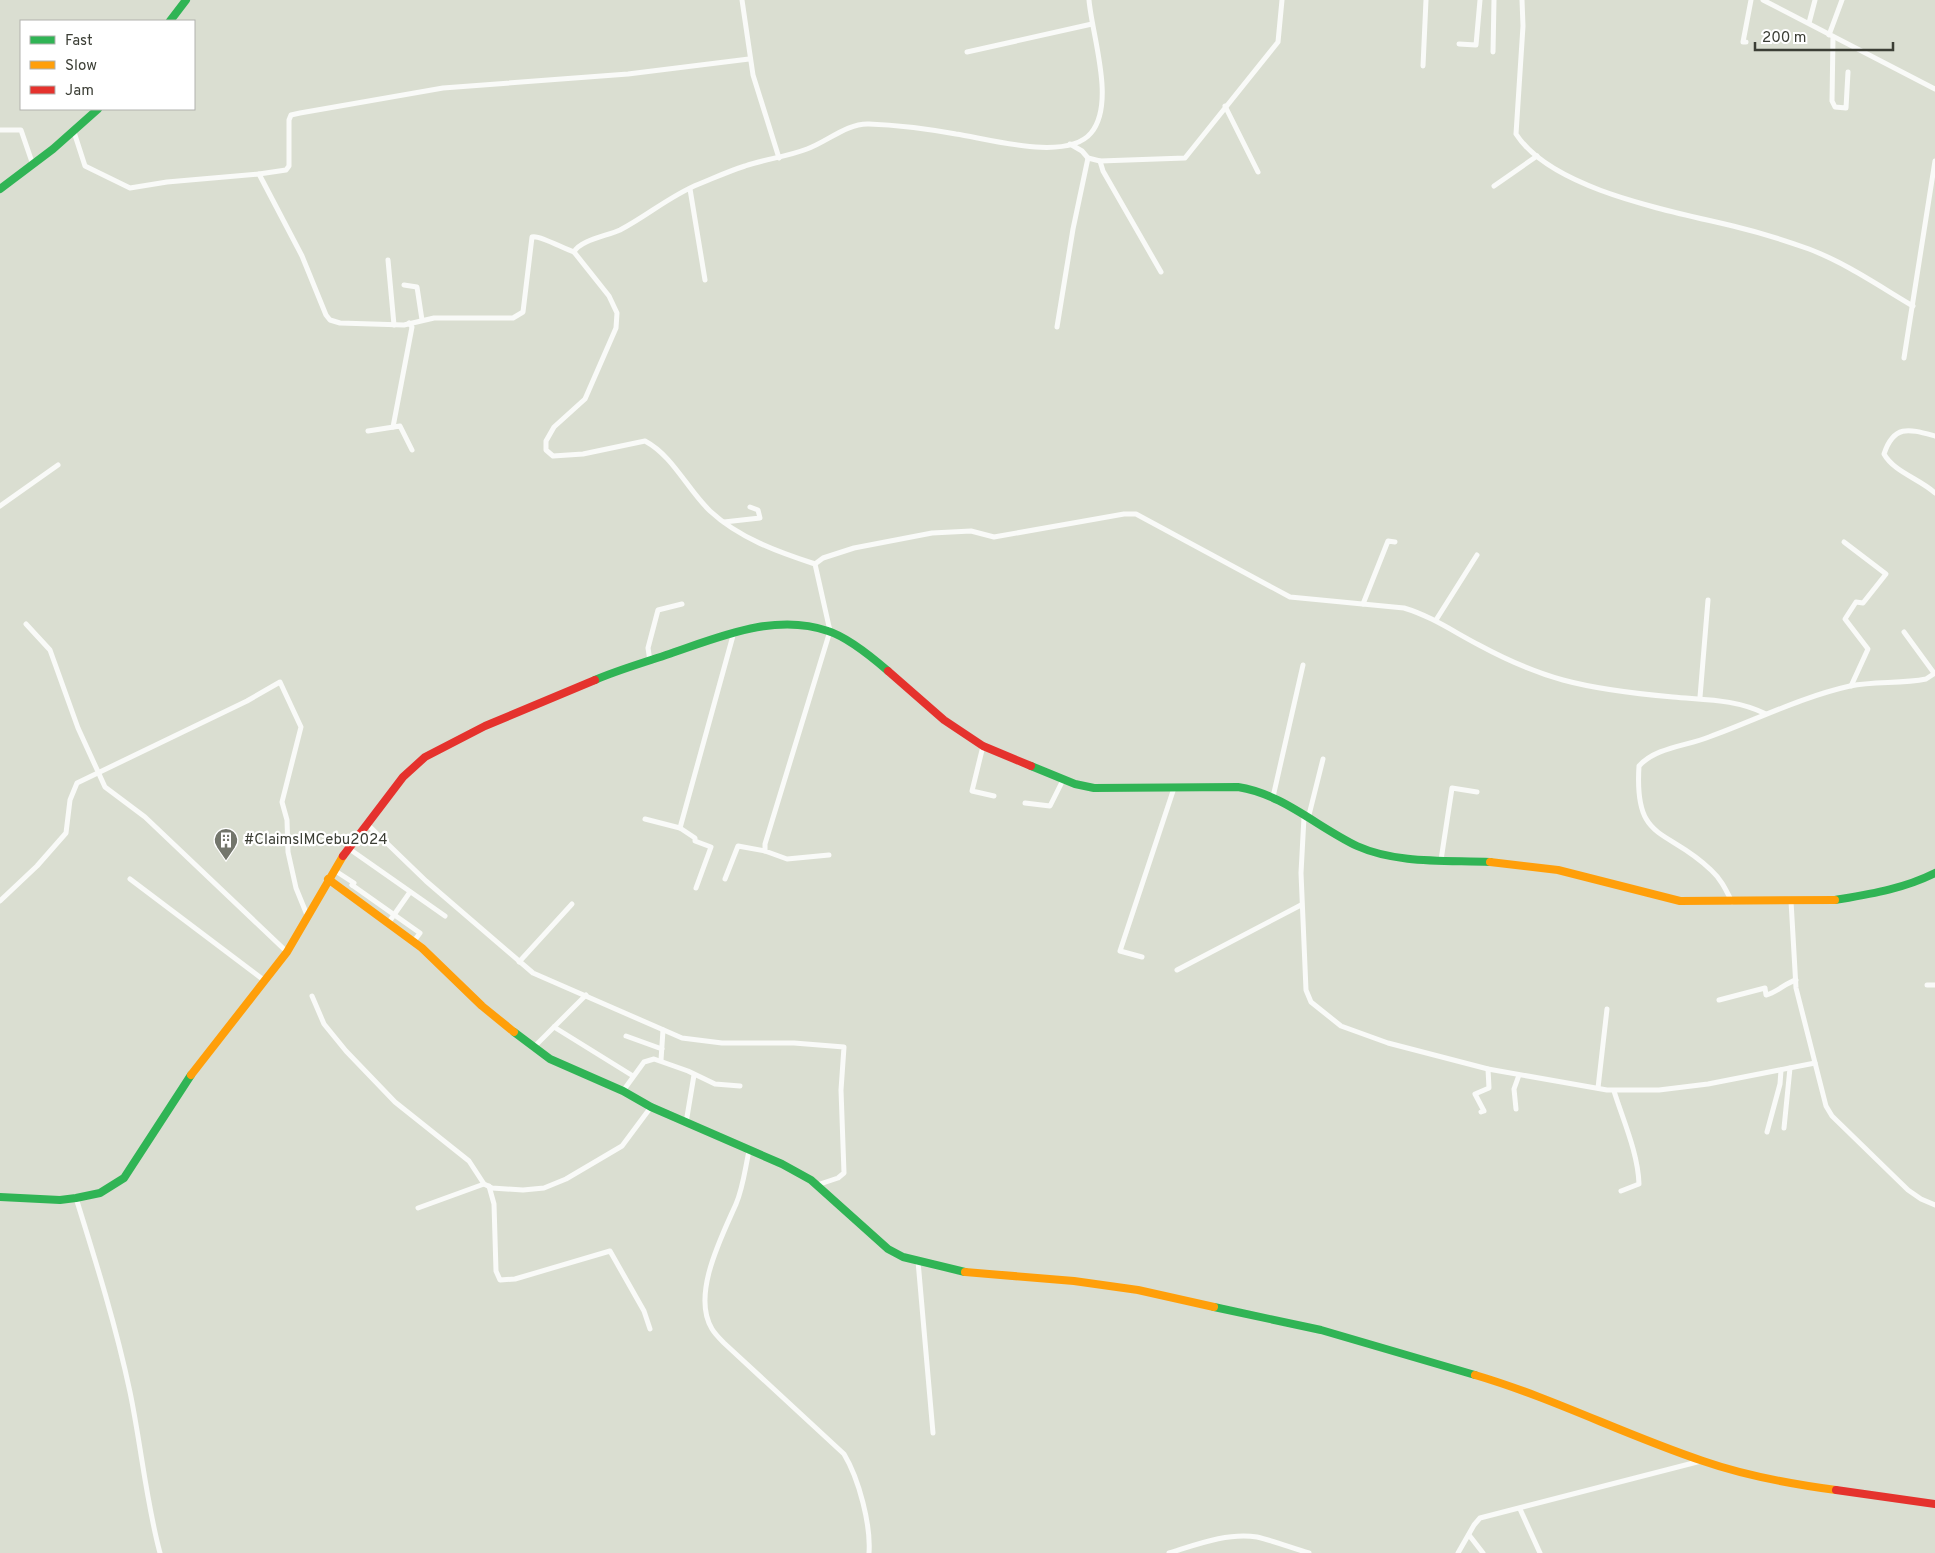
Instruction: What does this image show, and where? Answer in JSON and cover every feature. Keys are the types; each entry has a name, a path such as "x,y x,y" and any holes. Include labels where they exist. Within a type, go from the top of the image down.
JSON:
{"street":[{"path":"171,20 186,0"},
{"path":"742,0 749,59 779,158"},
{"path":"574,252 581,244 622,228 690,188 746,166 808,149 850,128 866,124 945,132 1031,147 1070,144 1083,140 1090,134 1101,116 1100,64 1089,0"},
{"path":"1070,144 1082,151 1088,158 1100,161 1185,158 1280,39 1282,0"},
{"path":"1423,66 1426,0"},
{"path":"1460,44 1476,45 1480,0"},
{"path":"1493,52 1494,0"},
{"path":"1522,0 1523,26 1516,134 1522,143 1537,156 1565,174 1623,198 1679,214 1734,226 1811,250 1843,265 1913,306"},
{"path":"1746,42 1743,42 1751,0"},
{"path":"1763,0 1935,90"},
{"path":"1808,23 1815,0"},
{"path":"1842,0 1831,36 1832,101 1835,107 1846,108 1848,72"},
{"path":"966,52 1092,24"},
{"path":"74,132 85,166 130,188 168,182 286,170 289,166 291,115 300,113 443,88 628,74 749,59"},
{"path":"1226,106 1258,172"},
{"path":"0,189 74,132 97,110"},
{"path":"0,130 21,130 33,165"},
{"path":"1494,186 1537,156"},
{"path":"1057,327 1073,229 1088,158"},
{"path":"1100,161 1103,171 1161,272"},
{"path":"1904,358 1935,161"},
{"path":"259,174 302,256 326,315 330,320 340,323 394,325 434,318 482,320 518,316 524,312 532,238 539,237 560,248 574,252 609,296 617,313 616,328 585,399 554,427 546,441 546,450 552,456 583,454 645,441 665,457 710,510 724,522 766,546 815,564"},
{"path":"690,188 705,280"},
{"path":"388,260 394,325"},
{"path":"404,285 417,287 422,320"},
{"path":"394,427 412,327 409,323"},
{"path":"368,431 400,426 412,450"},
{"path":"1935,436 1904,430 1897,432 1888,441 1884,454 1889,462 1911,475 1935,493"},
{"path":"0,506 58,465"},
{"path":"724,522 760,518 758,510 750,507"},
{"path":"815,564 823,558 854,548 932,533 971,531 994,537 1124,514 1136,514 1290,597 1404,608 1436,620 1479,645 1544,674 1566,681 1648,694 1700,697 1734,703 1766,714"},
{"path":"1363,604 1388,541 1395,542"},
{"path":"1844,542 1886,574 1863,603 1856,602 1845,619 1868,649 1851,686"},
{"path":"1436,620 1477,555"},
{"path":"765,851 764,844 830,631 815,564"},
{"path":"1700,697 1708,600"},
{"path":"650,661 648,648 658,610 682,604"},
{"path":"26,624 50,650 78,728 105,787 145,816 287,952"},
{"path":"0,1197 60,1200 76,1198 100,1193 124,1178 177,1094 213,1044 287,952 328,879 348,848 402,777 426,757 448,744 601,677 734,632 774,624 814,627 830,631 873,658 944,720 983,746 1063,780 1094,788 1238,787 1256,790 1273,797 1306,818 1359,847 1403,858 1513,863 1558,870 1680,901 1827,900 1886,891 1919,881 1935,873"},
{"path":"680,828 734,632"},
{"path":"1732,902 1721,881 1711,869 1653,828 1643,815 1639,797 1640,766 1646,759 1659,752 1708,738 1766,714 1851,686 1912,682 1926,679 1935,673 1904,632"},
{"path":"1273,797 1280,758 1303,665"},
{"path":"0,900 63,837 68,828 70,800 73,789 82,779 247,701 280,682 301,727 282,802 287,820 288,852 296,888 307,915"},
{"path":"983,746 972,791 994,796"},
{"path":"1323,759 1306,818 1301,905 1303,974 1306,990 1311,1002 1341,1026 1388,1043 1488,1069 1614,1090 1659,1090 1708,1084 1815,1063"},
{"path":"1025,803 1050,806 1063,780"},
{"path":"1142,957 1120,951 1174,788"},
{"path":"1441,860 1452,788 1477,792"},
{"path":"645,819 680,828 695,838 695,841 711,848 696,888"},
{"path":"366,824 426,881 473,919 533,973 682,1038 701,1042 834,1045 844,1048 841,1090 844,1173 842,1176 817,1185"},
{"path":"725,879 738,846 765,851 787,858 829,855"},
{"path":"348,848 445,916"},
{"path":"334,870 354,883 347,892"},
{"path":"130,879 265,981"},
{"path":"328,879 414,941 482,1006 533,1048 651,1107 749,1152 782,1164 817,1185 888,1249 918,1261 971,1274 1074,1281 1130,1289 1321,1330 1398,1351 1543,1397 1702,1461 1772,1481 1935,1504"},
{"path":"352,885 395,913 420,933 414,941"},
{"path":"389,922 410,892"},
{"path":"1791,901 1796,980 1803,1021 1826,1106 1832,1116 1908,1190 1921,1199 1935,1205"},
{"path":"519,962 572,904"},
{"path":"1177,970 1301,905"},
{"path":"1719,1000 1764,988 1766,995 1777,992 1789,982 1796,980"},
{"path":"1927,985 1935,985"},
{"path":"312,996 324,1024 346,1051 395,1102 469,1161 486,1185 494,1204 496,1271 500,1280 514,1279 610,1251 644,1311 650,1329"},
{"path":"533,1048 586,996"},
{"path":"1598,1088 1607,1009"},
{"path":"554,1027 633,1076"},
{"path":"661,1060 663,1030"},
{"path":"626,1036 662,1049"},
{"path":"622,1091 648,1059 661,1060 715,1084 740,1086"},
{"path":"1784,1128 1790,1068"},
{"path":"1480,1112 1484,1111 1475,1094 1489,1088 1488,1069"},
{"path":"1767,1132 1780,1084 1781,1070"},
{"path":"1516,1108 1514,1089 1519,1074"},
{"path":"686,1123 694,1075"},
{"path":"1614,1090 1631,1143 1638,1176 1638,1184 1621,1191"},
{"path":"418,1208 486,1185 523,1190 544,1188 566,1179 622,1146 651,1107"},
{"path":"749,1152 737,1203 720,1236 710,1270 705,1308 711,1328 724,1344 844,1454 852,1467 870,1534 869,1553"},
{"path":"76,1198 116,1328 141,1445 160,1553"},
{"path":"918,1261 933,1433"},
{"path":"1458,1553 1480,1518 1702,1461"},
{"path":"1520,1509 1540,1553"},
{"path":"1468,1536 1481,1553"},
{"path":"1168,1553 1211,1540 1238,1537 1255,1537 1309,1553"}],"traffic: fast":[{"path":"171,20 186,0"},
{"path":"0,189 53,149 97,110"},
{"path":"595,680 725,635 766,626 787,624 808,626 835,634 859,648 888,671"},
{"path":"1031,766 1075,784 1094,788 1238,787 1254,791 1285,804 1342,838 1372,852 1422,860 1490,862"},
{"path":"1835,900 1899,887 1935,873"},
{"path":"514,1032 550,1059 623,1091 651,1107 782,1164 811,1180 888,1249 903,1257 965,1272"},
{"path":"0,1197 60,1200 76,1198 100,1193 124,1178 191,1075"},
{"path":"1214,1307 1321,1330 1475,1375"}],"traffic: slow":[{"path":"191,1075 287,952 343,856"},
{"path":"1490,862 1558,870 1680,901 1835,900"},
{"path":"328,879 422,948 482,1006 514,1032"},
{"path":"965,1272 1074,1281 1138,1290 1214,1307"},
{"path":"1475,1375 1533,1394 1645,1440 1719,1466 1769,1479 1836,1490"}],"traffic: jam":[{"path":"888,671 944,720 983,746 1031,766"},
{"path":"343,856 403,777 425,757 485,726 595,680"},
{"path":"1836,1490 1935,1504"}],"place":[{"name":"#ClaimsIMCebu2024","path":"226,861"}]}
